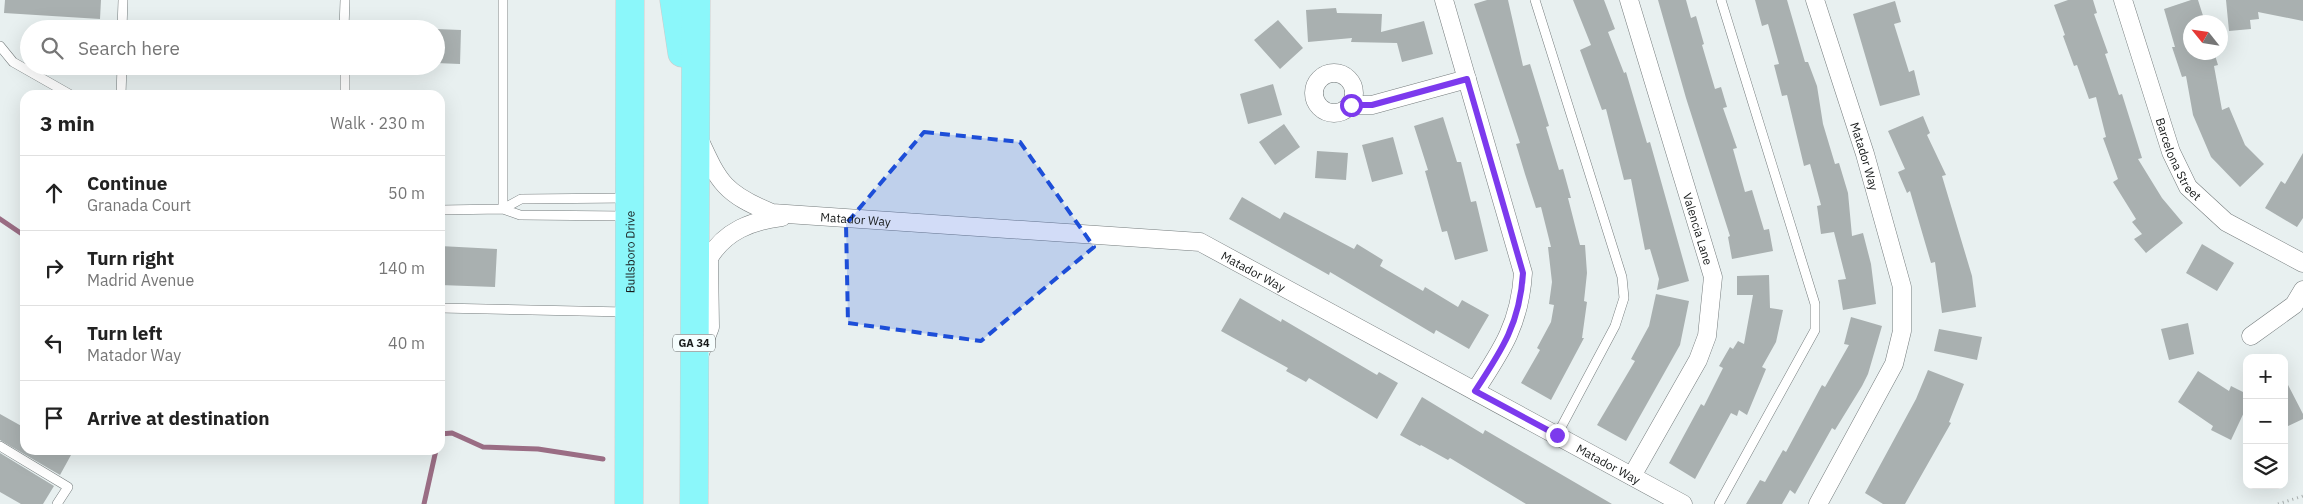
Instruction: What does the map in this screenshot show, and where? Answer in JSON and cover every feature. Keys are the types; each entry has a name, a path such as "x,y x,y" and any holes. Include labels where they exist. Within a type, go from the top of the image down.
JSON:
{"main road":[{"name":"Bullsboro Drive","path":"629,504 630,0"},
{"path":"674,0 695,134"},
{"name":"GA 34","path":"694,504 696,0"}],"street":[{"path":"1444,0 1523,273 1522,297 1508,340 1475,391"},
{"name":"Valencia Lane","path":"1629,0 1713,277 1707,336 1698,360 1632,476"},
{"name":"Matador Way","path":"1815,0 1865,154 1902,287 1902,331 1894,364 1818,504"},
{"name":"Barcelona Street","path":"2123,0 2171,152 2188,186 2226,222 2303,263"},
{"path":"1351,105 1372,105 1467,79"},
{"name":"Matador Way","path":"695,134 715,173 725,186 736,196 772,213 1200,242 1683,504"},
{"path":"694,369 710,327 709,258 714,249 726,236 748,224 807,214"},
{"path":"2250,336 2294,305 2303,290"}],"lane":[{"path":"122,0 122,20"},
{"path":"344,20 345,0"},
{"path":"503,0 503,208"},
{"path":"1535,0 1622,277 1624,298 1616,326 1557,435"},
{"path":"1719,504 1815,330 1815,312 1810,285 1721,0"},
{"path":"0,46 13,62 20,66"},
{"path":"36,75 62,90"},
{"path":"121,90 122,75"},
{"path":"344,75 345,90"},
{"path":"503,208 521,199 631,207"},
{"path":"445,210 503,208 520,215 631,207"},
{"path":"445,308 629,312"},
{"path":"0,446 68,487 57,504"}],"path":[{"path":"2278,504 2303,496"}],"highlighted area":[{"path":"924,132 1020,142 1094,247 981,341 848,323 846,224"}],"building":[{"path":"5,0 101,0 100,19 4,13"},
{"path":"1487,0 1508,0 1523,66 1530,64 1549,126 1546,127 1559,170 1563,169 1580,245 1585,245 1587,273 1584,301 1587,302 1582,338 1584,338 1551,400 1521,383 1540,350 1537,348 1551,322 1554,305 1549,304 1552,282 1548,247 1551,247 1541,207 1536,208 1525,174 1516,144 1520,143 1474,4"},
{"path":"1573,0 1604,0 1615,29 1608,32 1624,73 1626,72 1647,143 1650,142 1689,281 1657,290 1659,279 1650,249 1645,250 1631,179 1624,180 1606,109 1602,110 1580,50 1591,45"},
{"path":"1658,0 1686,0 1691,18 1696,16 1715,89 1721,87 1727,107 1723,108 1737,148 1733,149 1745,192 1752,190 1764,230 1769,229 1773,251 1732,259 1728,237 1730,236 1686,98"},
{"path":"1755,0 1787,0 1805,62 1808,62 1817,86 1823,124 1835,164 1839,163 1848,193 1852,236 1863,233 1871,264 1876,304 1843,310 1838,280 1846,279 1834,232 1821,234 1817,206 1821,205 1810,164 1804,166 1787,95 1782,96 1774,65 1779,64 1768,24 1762,26"},
{"path":"2068,0 2093,0 2097,13 2094,14 2108,53 2105,54 2119,95 2122,94 2142,158 2138,159 2162,198 2183,223 2146,253 2134,239 2142,234 2132,222 2136,219 2113,182 2118,179 2103,138 2106,137 2096,97 2089,99 2077,65 2074,66 2063,36 2065,35 2054,5"},
{"path":"2191,0 2198,0 2203,15 2183,15 2183,60 2216,60 2218,65 2214,66 2222,110 2229,107 2245,145 2264,164 2240,187 2211,157 2193,115 2186,76 2182,77 2172,47 2175,47 2164,9"},
{"path":"2226,0 2303,0 2303,21 2258,12 2259,19 2250,20 2251,29 2229,31"},
{"path":"1895,1 1901,22 1894,24 1909,72 1914,70 1920,95 1880,106 1853,14"},
{"path":"1336,8 1337,13 1382,14 1381,32 1424,21 1433,54 1402,62 1397,43 1351,42 1352,38 1308,42 1306,10"},
{"path":"1278,20 1303,48 1280,69 1254,40"},
{"path":"445,29 461,30 460,64 445,63"},
{"path":"1273,84 1282,115 1248,124 1240,94"},
{"path":"1923,116 1930,133 1927,135 1946,175 1942,176 1972,276 1976,307 1942,313 1935,262 1931,263 1910,191 1907,193 1898,172 1905,169 1888,131"},
{"path":"1443,117 1457,162 1461,162 1471,202 1476,201 1488,251 1455,260 1447,231 1442,232 1425,171 1428,170 1414,126"},
{"path":"1284,124 1300,147 1275,165 1259,142"},
{"path":"1393,137 1403,174 1372,182 1362,145"},
{"path":"1317,151 1348,153 1346,180 1315,178"},
{"path":"2303,153 2303,218 2297,227 2265,208 2281,181 2285,184"},
{"path":"1242,197 1280,219 1284,212 1354,249 1357,244 1383,260 1380,266 1423,291 1425,287 1458,307 1462,300 1489,315 1469,349 1436,330 1434,334 1330,272 1329,275 1229,219"},
{"path":"2202,244 2234,263 2217,291 2186,273"},
{"path":"445,246 497,249 495,287 445,285"},
{"path":"1769,275 1770,308 1783,310 1776,342 1762,367 1766,369 1747,415 1739,410 1737,416 1731,413 1695,479 1669,463 1701,404 1704,406 1723,368 1719,366 1730,347 1733,349 1738,341 1744,344 1753,295 1737,295 1737,276"},
{"path":"1656,294 1689,301 1680,345 1626,441 1597,425 1635,361 1631,359 1649,326"},
{"path":"1240,298 1281,322 1282,319 1377,375 1379,372 1398,383 1377,419 1309,378 1306,382 1286,371 1288,368 1221,331"},
{"path":"1851,317 1882,326 1868,374 1862,386 1835,430 1832,428 1795,494 1790,490 1782,504 1746,504 1760,480 1765,482 1783,450 1786,452 1822,385 1825,387 1849,345 1844,344"},
{"path":"2188,323 2194,354 2169,360 2161,329"},
{"path":"1939,329 1982,337 1977,360 1934,351"},
{"path":"1928,370 1964,384 1949,422 1951,423 1905,504 1883,504 1865,493 1916,399"},
{"path":"2198,371 2229,391 2231,386 2243,392 2243,414 2231,440 2211,430 2213,426 2178,402"},
{"path":"2288,385 2303,414 2303,419 2288,426"},
{"path":"1422,397 1483,434 1485,430 1612,504 1526,504 1450,458 1448,460 1400,435"},
{"path":"0,414 20,425 20,452 0,440"},
{"path":"0,453 54,486 43,504 21,504 0,492"},
{"path":"26,455 71,455 60,475"}],"waterway":[{"path":"0,219 20,233"},
{"path":"445,434 452,433 483,447 538,449 603,459"},
{"path":"424,504 435,455"}],"route":[{"path":"1351,105 1372,105 1467,79 1523,273 1522,297 1508,340 1475,391 1557,435"}]}
